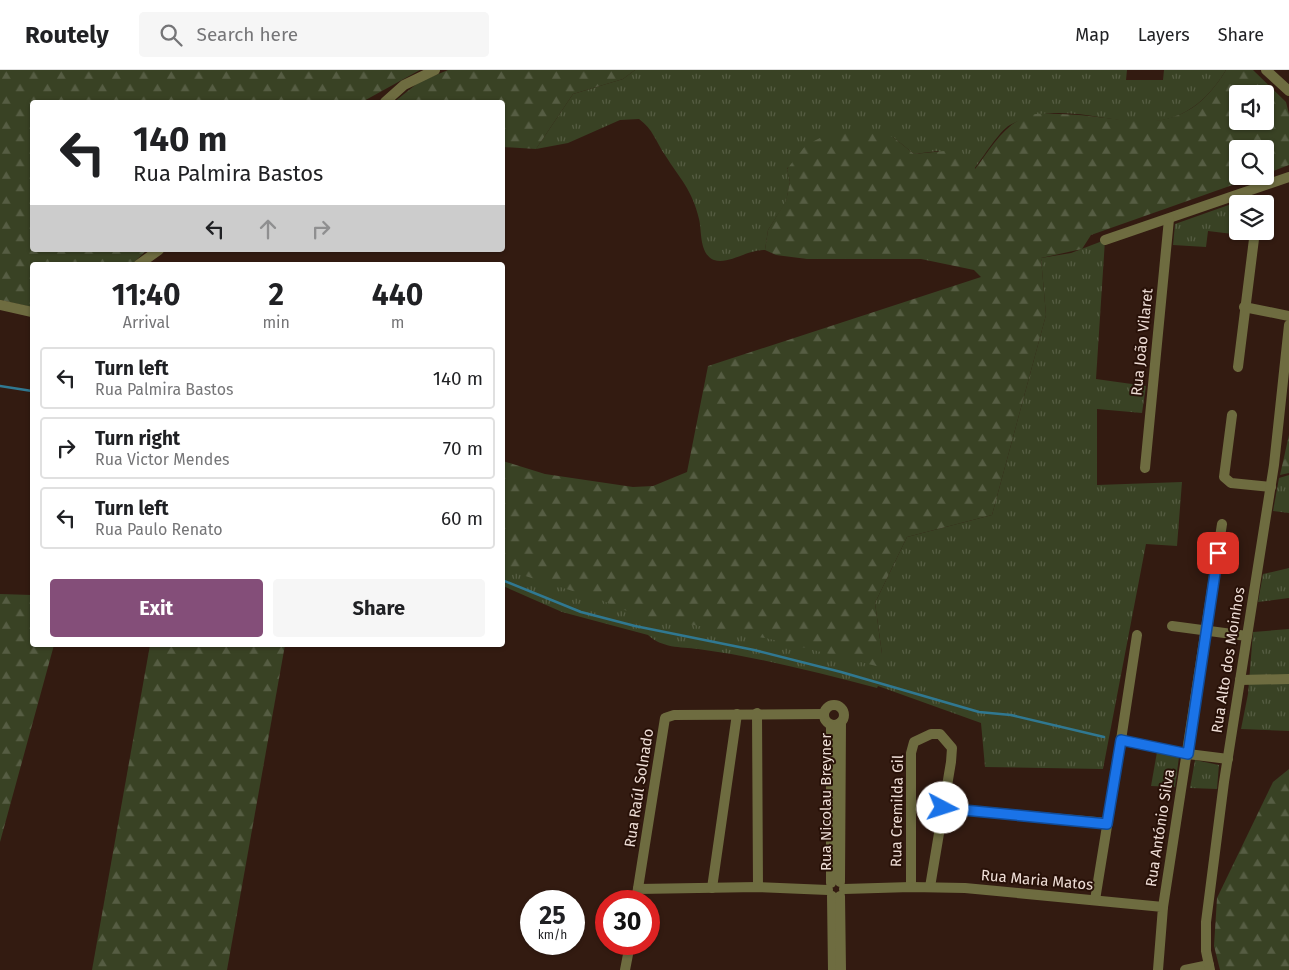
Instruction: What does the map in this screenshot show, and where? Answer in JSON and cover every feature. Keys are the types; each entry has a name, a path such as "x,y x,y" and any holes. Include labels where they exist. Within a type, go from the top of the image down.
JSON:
{"street":[{"path":"387,100 404,85 435,70"},
{"path":"1266,70 1289,91"},
{"path":"1105,240 1289,177"},
{"name":"Rua João Vilaret","path":"1145,468 1169,219"},
{"path":"1238,367 1254,240"},
{"path":"142,262 156,252"},
{"path":"0,305 30,312"},
{"path":"1244,307 1289,316"},
{"name":"Rua Alto dos Moinhos","path":"1210,968 1206,922 1228,759 1271,488 1289,326"},
{"path":"1232,415 1224,476 1231,483 1271,488"},
{"name":"Rua António Silva","path":"1163,907 1222,524"},
{"path":"1172,626 1247,636"},
{"path":"1095,900 1138,635"},
{"path":"1240,680 1289,679"},
{"path":"839,705 844,713 836,723 826,720 824,714 829,706 839,705"},
{"path":"712,888 737,714"},
{"path":"757,714 758,888"},
{"name":"Rua Raúl Solnado","path":"638,889 665,718 674,715 824,714"},
{"name":"Rua Nicolau Breyner","path":"833,970 836,890 836,723"},
{"name":"Rua Cremilda Gil","path":"911,887 911,753 914,742 931,734 940,734 952,748 952,762 930,887"},
{"path":"1121,740 1188,754 1228,759"},
{"path":"943,808 1107,824"},
{"name":"Rua Maria Matos","path":"638,889 758,888 836,890 930,887 1163,907"},
{"name":"Rua Nicolau Breyner","path":"836,890 841,970"},
{"path":"1158,970 1163,907"},
{"path":"625,970 628,955"},
{"path":"1185,970 1210,968"}],"green space":[{"path":"0,70 420,70 366,100 30,100 30,252 145,252 134,262 30,262 30,307 0,300"},
{"path":"448,70 635,70 623,79 573,94 536,149 505,147 505,100 396,100 419,82"},
{"path":"635,70 1127,70 1126,80 1163,80 1164,70 1226,70 1202,100 1176,116 1150,122 1067,113 1038,115 1010,125 996,139 974,169 938,151 914,154 893,137 787,168 790,182 786,202 768,230 765,250 720,261 709,257 703,248 699,219 693,200 651,131 639,119 620,120 568,143 536,149 573,94 623,79"},
{"path":"1226,70 1253,70 1268,85 1229,85 1229,130 1274,130 1274,90 1286,102 1289,114 1289,165 1274,171 1274,140 1229,140 1229,185 1233,185 1091,235 1082,249 1041,258 1046,315 992,515 907,537 875,603 882,654 880,667 770,639 634,614 601,600 505,570 505,462 545,474 633,487 653,486 687,472 708,366 981,277 974,270 921,259 807,259 776,255 765,250 768,230 786,201 790,182 787,169 806,145 834,131 872,129 893,137 914,154 954,150 973,158 975,169 1003,133 1017,121 1029,115 1059,114 1130,121 1152,121 1171,118 1190,109 1208,94"},
{"path":"1229,205 1229,234 1208,231 1206,247 1173,245 1175,224"},
{"path":"1105,240 1096,379 1146,386 1142,413 1097,409 1097,485 1182,482 1177,546 1146,544 1103,769 985,767 981,723 878,686 877,688 743,656 665,645 648,635 562,612 505,587 505,567 882,654 875,603 907,537 992,515 1046,315 1041,258 1071,253"},
{"path":"1289,435 1289,473 1280,475"},
{"path":"1289,475 1289,513 1273,511 1279,478"},
{"path":"1289,568 1289,598 1258,602 1263,574"},
{"path":"0,594 30,595 30,647 53,647 0,842"},
{"path":"1289,629 1289,731 1241,729 1248,694 1253,632"},
{"path":"150,647 285,647 227,970 92,970"},
{"path":"1157,752 1179,757 1175,787 1151,786"},
{"path":"1195,760 1219,765 1217,789 1190,788"},
{"path":"1289,769 1289,970 1220,970 1214,946 1217,898 1273,782"}],"waterway":[{"path":"0,386 30,391"},
{"path":"505,581 581,612 635,626 754,650 841,672 979,712 1011,715 1104,737"}],"route":[{"path":"943,808 1107,824 1121,740 1188,754 1218,553"}]}
